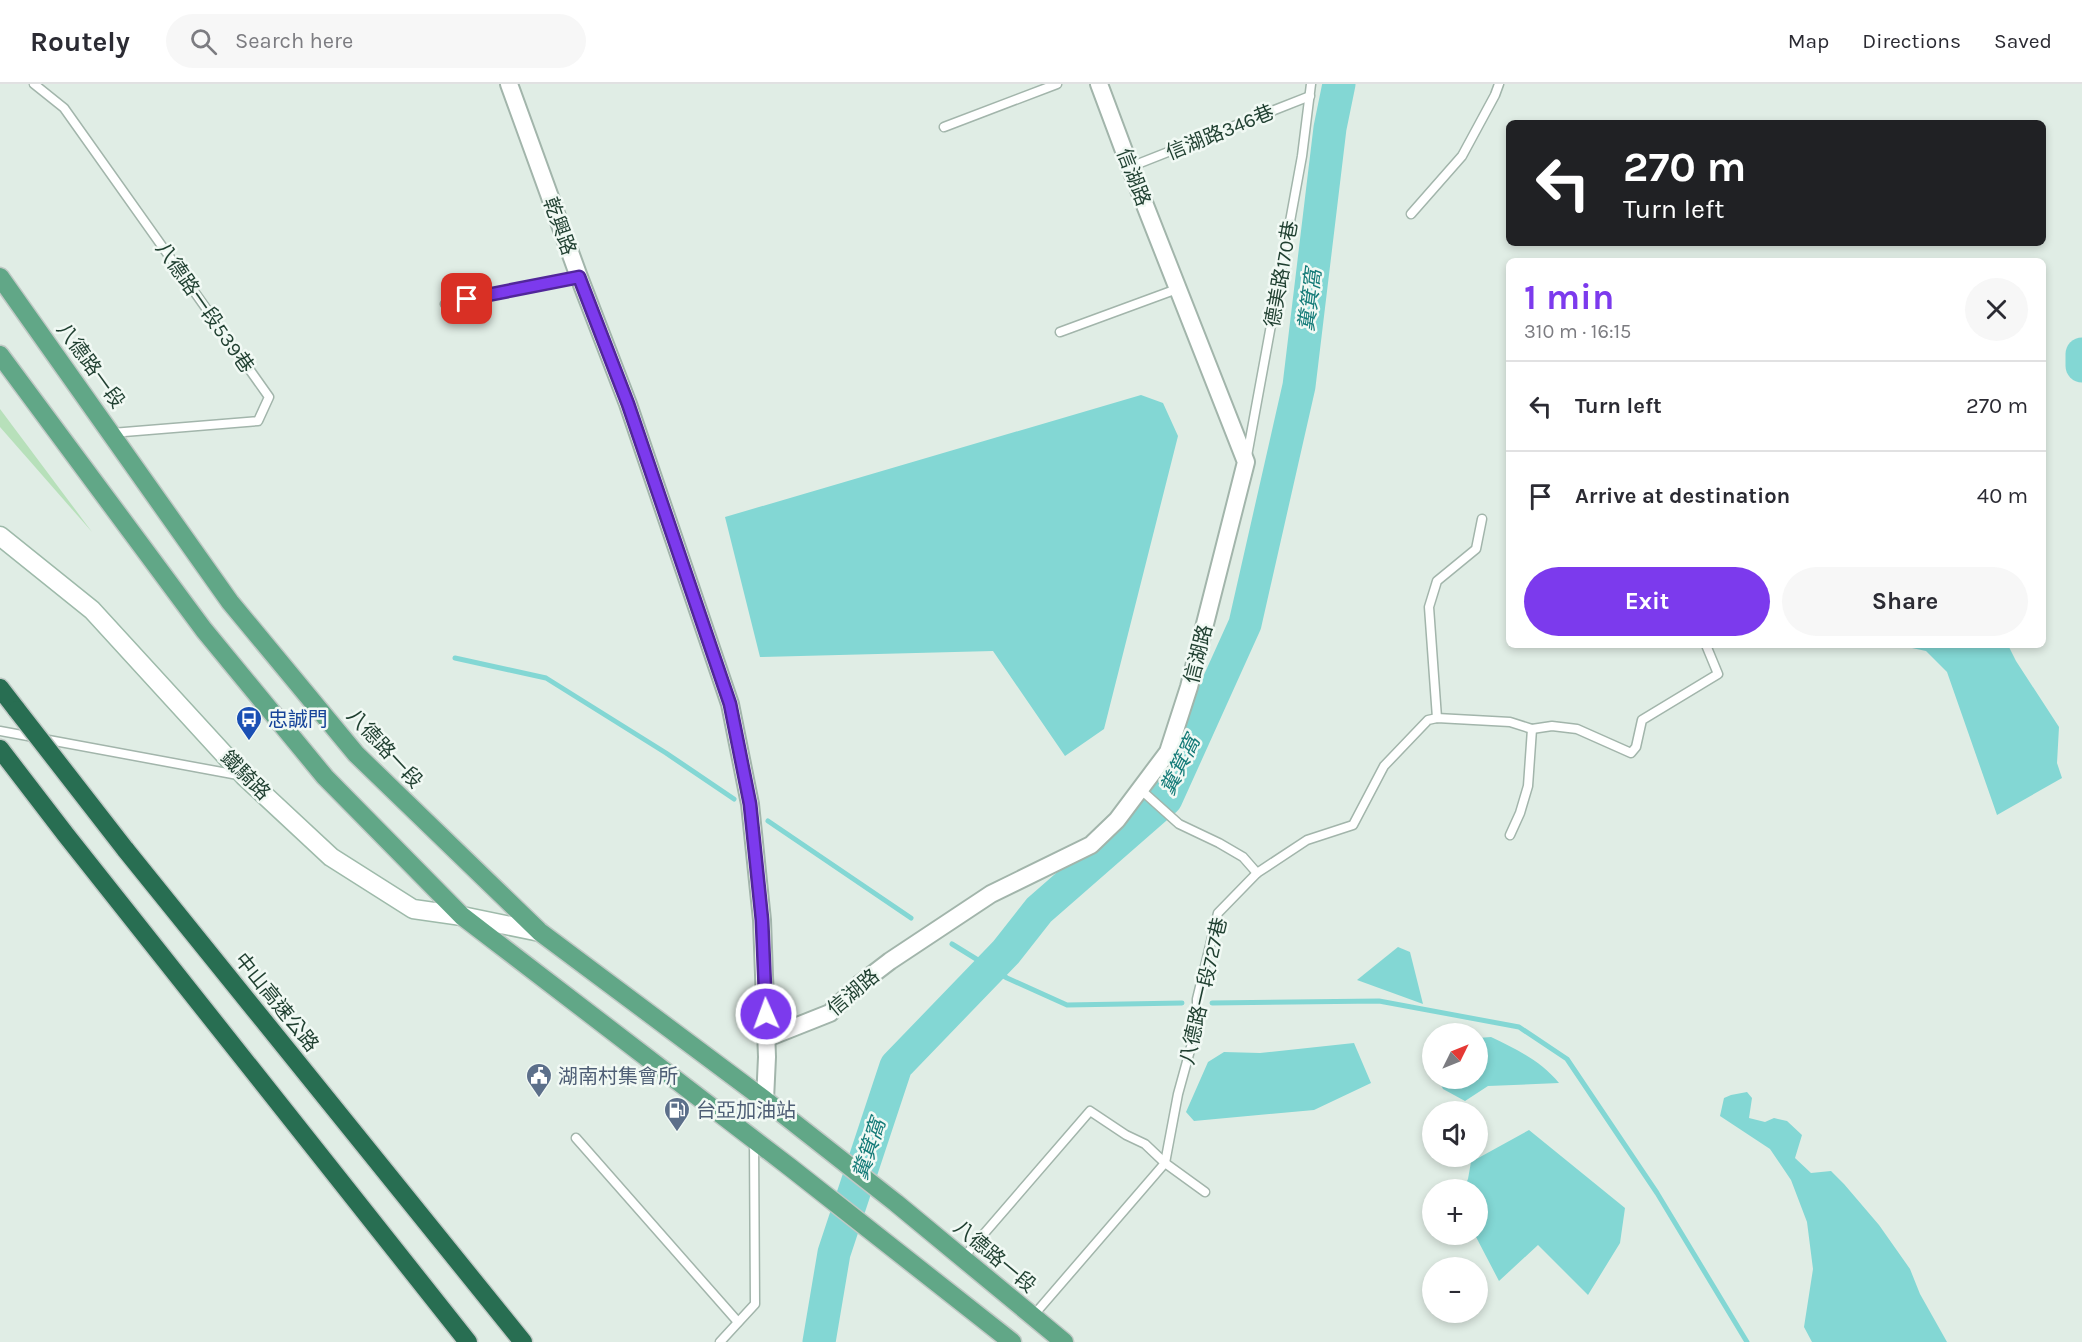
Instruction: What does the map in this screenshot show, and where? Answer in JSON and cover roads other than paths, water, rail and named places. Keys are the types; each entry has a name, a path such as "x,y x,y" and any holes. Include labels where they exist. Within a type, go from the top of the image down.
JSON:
{"highway":[{"name":"中山高速公路","path":"0,688 125,849 523,1342"},
{"path":"0,749 66,836 468,1342"}],"main road":[{"name":"八德路一段","path":"0,277 230,602 356,754 540,932 765,1100 896,1203 1064,1342"},
{"path":"0,355 204,630 325,777 462,916 791,1168 1012,1342"},
{"name":"鐵騎路","path":"0,536 92,610 244,776 331,856 413,909 462,916 540,932"}],"street":[{"name":"乾興路","path":"509,84 628,404 730,704 750,804 762,920 767,1038 765,1100"},
{"name":"信湖路","path":"767,1038 830,1013 860,984 890,961 992,894 1091,845 1146,795 1168,752 1190,687 1246,462 1099,84"}],"lane":[{"name":"八德路一段539巷","path":"34,84 63,108 269,397 258,421 112,434"},
{"path":"944,127 1057,84"},
{"name":"德美路170巷","path":"1246,462 1302,156 1311,84"},
{"path":"1411,214 1462,156 1499,84"},
{"name":"信湖路346巷","path":"1130,167 1310,96"},
{"path":"445,304 579,277"},
{"path":"1060,332 1177,289"},
{"path":"1482,519 1476,549 1437,581 1429,607 1437,718 1510,722 1532,729 1552,726 1577,729 1631,753 1636,747 1642,720 1718,674 1707,648"},
{"name":"八德路一段727巷","path":"1033,1317 1165,1162 1178,1094 1197,1025 1197,999 1218,913 1257,873 1307,840 1353,825 1384,766 1428,720 1437,718"},
{"path":"1510,835 1520,813 1528,786 1532,729"},
{"path":"0,732 244,776"},
{"path":"1146,795 1179,824 1243,857 1257,873"},
{"path":"963,1258 1090,1111 1126,1135 1145,1144 1205,1192"},
{"path":"576,1138 738,1322"},
{"path":"720,1342 755,1304 754,1140"}],"water":[{"path":"1141,395 1163,403 1178,436 1104,729 1065,756 993,651 760,657 725,517"},
{"path":"1912,648 2010,648 2059,727 2057,763 2062,778 1997,815 1947,672 1926,651"},
{"path":"1398,947 1410,952 1423,1004 1357,980"},
{"path":"1488,1037 1519,1051 1536,1062 1559,1083 1488,1086"},
{"path":"1354,1043 1371,1083 1314,1110 1194,1121 1186,1112 1208,1062 1224,1052 1260,1053"},
{"path":"1443,1089 1483,1089 1465,1101"},
{"path":"1747,1092 1752,1098 1749,1118 1765,1122 1774,1118 1787,1121 1802,1135 1795,1158 1811,1173 1831,1171 1879,1225 1910,1269 1920,1294 1947,1342 1812,1342 1804,1327 1813,1269 1807,1222 1791,1180 1770,1149 1720,1116 1724,1098"},
{"path":"1529,1130 1625,1208 1620,1243 1588,1295 1538,1245 1499,1281 1480,1245 1488,1245 1488,1179 1468,1179 1470,1167 1488,1167 1488,1153"}],"waterway":[{"name":"糞箕窩","path":"819,1342 834,1253 896,1066 1006,952 1039,910 1166,799 1245,624 1299,386 1330,128 1339,84"},
{"path":"2082,354 2082,366"},
{"path":"455,658 546,678 666,753 734,799"},
{"path":"768,821 911,918"},
{"path":"952,944 1007,978 1067,1005 1182,1003"},
{"path":"1212,1003 1379,1001 1519,1027 1567,1059 1657,1193 1747,1342"}],"place":[{"name":"忠誠門","path":"249,742"},
{"name":"湖南村集會所","path":"539,1099"},
{"name":"台亞加油站","path":"677,1133"}]}
